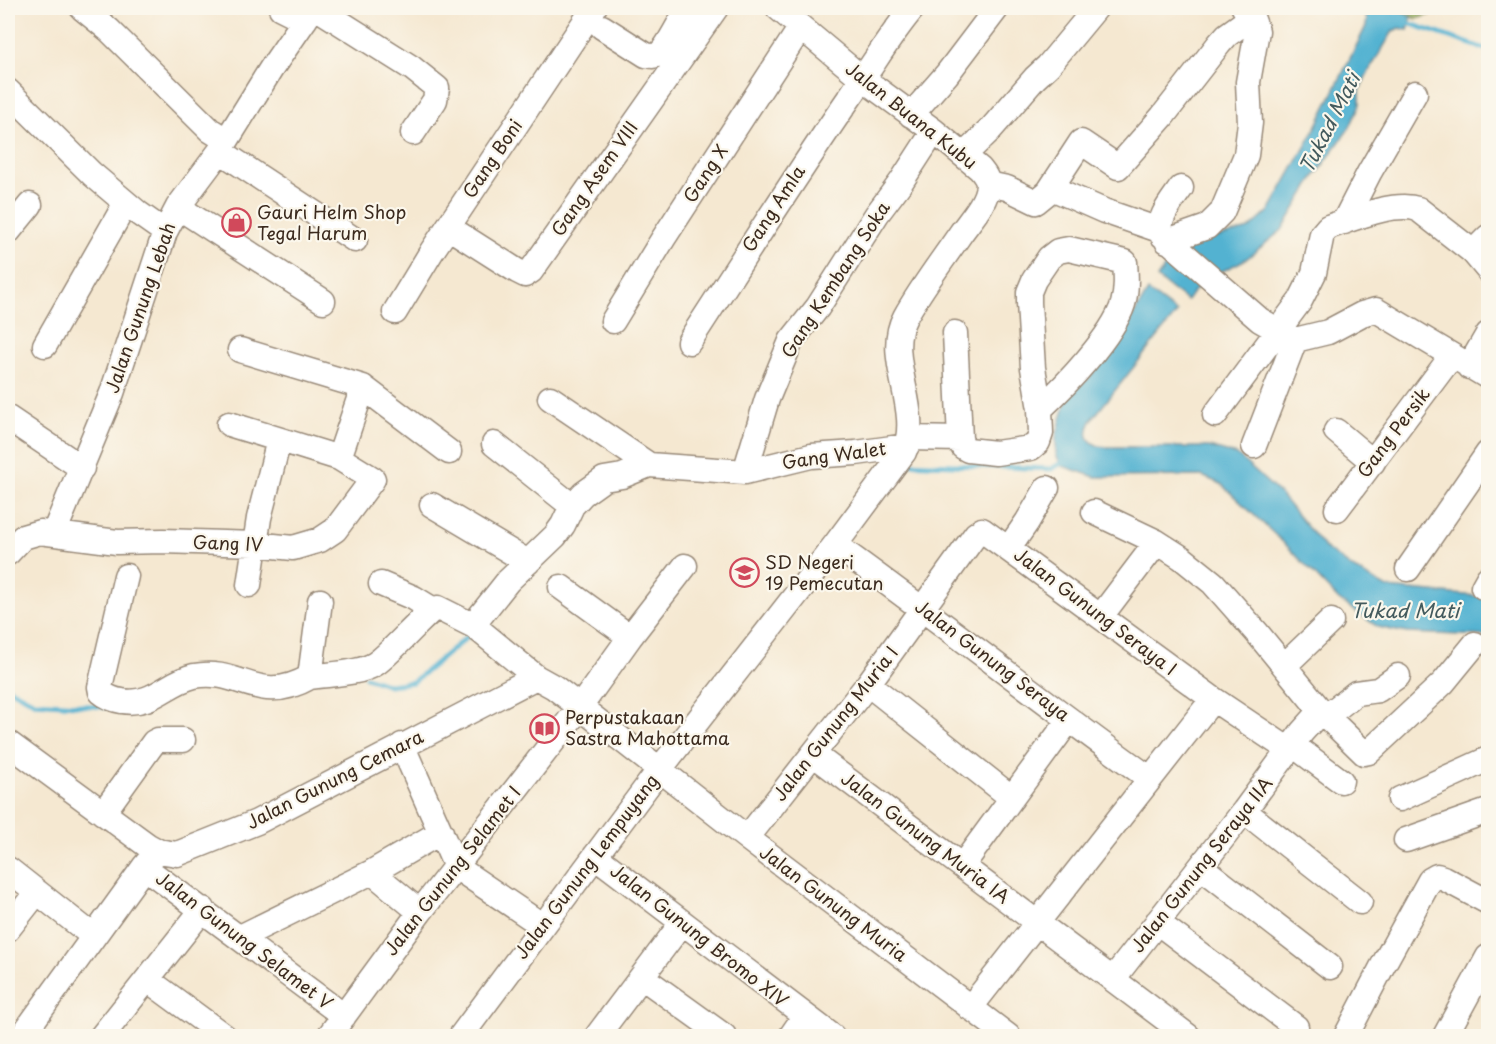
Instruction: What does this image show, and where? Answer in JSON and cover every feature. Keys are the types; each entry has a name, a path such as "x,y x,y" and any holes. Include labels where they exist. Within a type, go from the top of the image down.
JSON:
{"street":[{"path":"82,8 109,30 223,145 355,240"},
{"path":"281,8 312,12 412,68 437,88 435,100 413,133"},
{"path":"598,17 646,55 653,56 659,54 664,48 688,8"},
{"name":"Gang Asem VIII","path":"448,227 517,271 525,274 531,272 716,8"},
{"name":"Gang Amla","path":"689,342 803,164 863,79 882,47 913,8"},
{"path":"911,115 947,74 998,8"},
{"path":"964,155 1048,66 1096,8"},
{"name":"Jalan Gunung Lebah","path":"54,533 112,393 165,232 178,207 223,145 312,12"},
{"path":"988,184 1007,188 1036,202 1049,191 1081,142 1118,167 1248,12 1257,31 1248,82 1250,123 1246,155 1222,212 1207,227 1167,239"},
{"name":"Jalan Buana Kubu","path":"789,14 863,79 964,155 980,169 988,184 974,215 920,293 901,325 898,340 907,404 901,454"},
{"name":"Gang X","path":"613,321 789,14"},
{"name":"Gang Boni","path":"395,312 448,227 598,17"},
{"path":"1344,222 1415,93"},
{"path":"9,95 92,174 165,232"},
{"name":"Gang Kembang Soka","path":"745,472 767,399 791,341 818,307 933,131"},
{"path":"1167,239 1167,209 1181,188"},
{"path":"1049,191 1054,189 1062,192 1167,239 1260,320 1286,336 1328,332 1362,314 1377,310 1470,367"},
{"path":"45,345 126,203"},
{"path":"8,232 30,205"},
{"path":"1254,446 1286,336 1314,273 1322,234 1328,228 1392,208 1409,206 1418,209 1483,253"},
{"path":"178,207 323,301"},
{"path":"955,333 960,440 963,447 968,450 996,453 1031,448 1038,442 1041,433 1030,336 1029,292 1034,280 1049,258 1058,251 1069,249 1125,262 1126,287 1123,304 1116,320 1067,384 1040,409"},
{"name":"Gang Persik","path":"1337,509 1373,462 1470,367 1488,334"},
{"path":"1215,415 1286,336"},
{"path":"240,351 363,387 449,452"},
{"path":"229,424 339,458 363,387"},
{"path":"550,398 649,465"},
{"path":"8,418 82,468"},
{"path":"1336,431 1373,462"},
{"path":"249,585 259,518 279,440"},
{"name":"Gang Walet","path":"478,630 508,581 555,536 572,506 588,489 598,483 649,465 745,472 811,456 856,453 901,454 960,440"},
{"path":"494,444 572,506"},
{"path":"1408,569 1488,453"},
{"name":"Jalan Gunung Lempuyang","path":"461,1036 660,769 835,545 901,454"},
{"name":"Gang IV","path":"8,553 23,537 40,532 117,542 255,544 293,548 320,540 335,530 374,479 339,458"},
{"path":"1009,548 1047,488"},
{"path":"432,505 528,562"},
{"path":"1095,512 1156,542 1182,558 1213,583 1324,713 1361,752 1369,752 1443,683 1475,644"},
{"name":"Jalan Gunung Seraya I","path":"923,608 976,534 986,531 1213,699 1341,781"},
{"path":"1101,616 1156,542"},
{"name":"Jalan Gunung Seraya","path":"835,545 923,608 1149,778"},
{"name":"Jalan Gunung Selamet I","path":"329,1036 420,912 580,707 685,566"},
{"path":"126,576 100,687 101,692 111,699 143,702 182,680 195,676 231,678 272,690 297,684 310,677 365,669 375,664 404,639 432,609 438,608 478,630 536,677 580,707 660,769"},
{"path":"381,584 414,597 432,609"},
{"path":"561,587 630,637"},
{"path":"310,677 320,602"},
{"name":"Jalan Gunung Muria I","path":"747,838 868,684 923,608"},
{"path":"1284,666 1331,621"},
{"name":"Jalan Gunung Seraya IIA","path":"1113,980 1291,747 1324,713 1356,693 1378,690 1398,676"},
{"name":"Jalan Gunung Cemara","path":"151,859 177,854 257,822 536,677"},
{"path":"868,684 1012,798"},
{"path":"970,1008 1213,699"},
{"path":"962,866 1069,720"},
{"path":"104,813 154,742 183,740"},
{"path":"8,743 104,813 151,859 22,1036"},
{"path":"402,745 456,867 543,926"},
{"name":"Jalan Gunung Muria IA","path":"813,754 1188,1036"},
{"path":"1400,799 1488,759"},
{"name":"Jalan Gunung Muria","path":"660,769 1008,1036"},
{"path":"1244,811 1360,902"},
{"path":"1406,840 1488,811"},
{"path":"240,938 372,872 441,832"},
{"name":"Jalan Gunung Bromo XIV","path":"595,856 682,923 797,1027 832,1036"},
{"name":"Jalan Gunung Selamet V","path":"151,859 203,909 344,1016"},
{"path":"1201,867 1330,968"},
{"path":"8,869 93,936"},
{"path":"372,872 420,912"},
{"path":"1346,1036 1430,880 1437,876 1443,878 1488,902"},
{"path":"8,929 36,892"},
{"path":"106,1035 203,909"},
{"path":"1157,922 1296,1027"},
{"path":"597,1036 682,923"},
{"path":"1445,1036 1488,957"},
{"path":"642,976 724,1036"},
{"path":"148,980 224,1036"}],"green space":[{"path":"1392,8 1431,8 1430,15 1417,19"}],"water":[{"name":"Tukad Mati","path":"1360,8 1392,8 1412,17 1408,30 1400,28 1393,31 1366,76 1360,90 1360,104 1350,127 1313,179 1282,230 1246,259 1213,276 1193,292 1187,301 1157,278 1179,247 1249,229 1269,211 1314,131 1366,26 1367,19"},
{"name":"Tukad Mati","path":"1148,291 1177,313 1093,418 1087,432 1090,440 1103,447 1209,447 1237,455 1279,493 1324,547 1354,569 1387,588 1488,597 1488,636 1407,633 1378,627 1339,600 1287,546 1221,484 1202,476 1095,477 1062,466 1056,455 1056,436 1066,402 1072,392 1090,377 1117,342"}],"waterway":[{"path":"1405,22 1488,50"},
{"path":"905,463 1051,469 1067,460"},
{"path":"366,677 389,685 413,682 473,632"},
{"path":"8,688 34,702 106,707"}],"place":[{"name":"Gauri Helm Shop Tegal Harum","path":"236,223"},
{"name":"SD Negeri 19 Pemecutan","path":"744,573"},
{"name":"Perpustakaan Sastra Mahottama","path":"544,728"}]}
